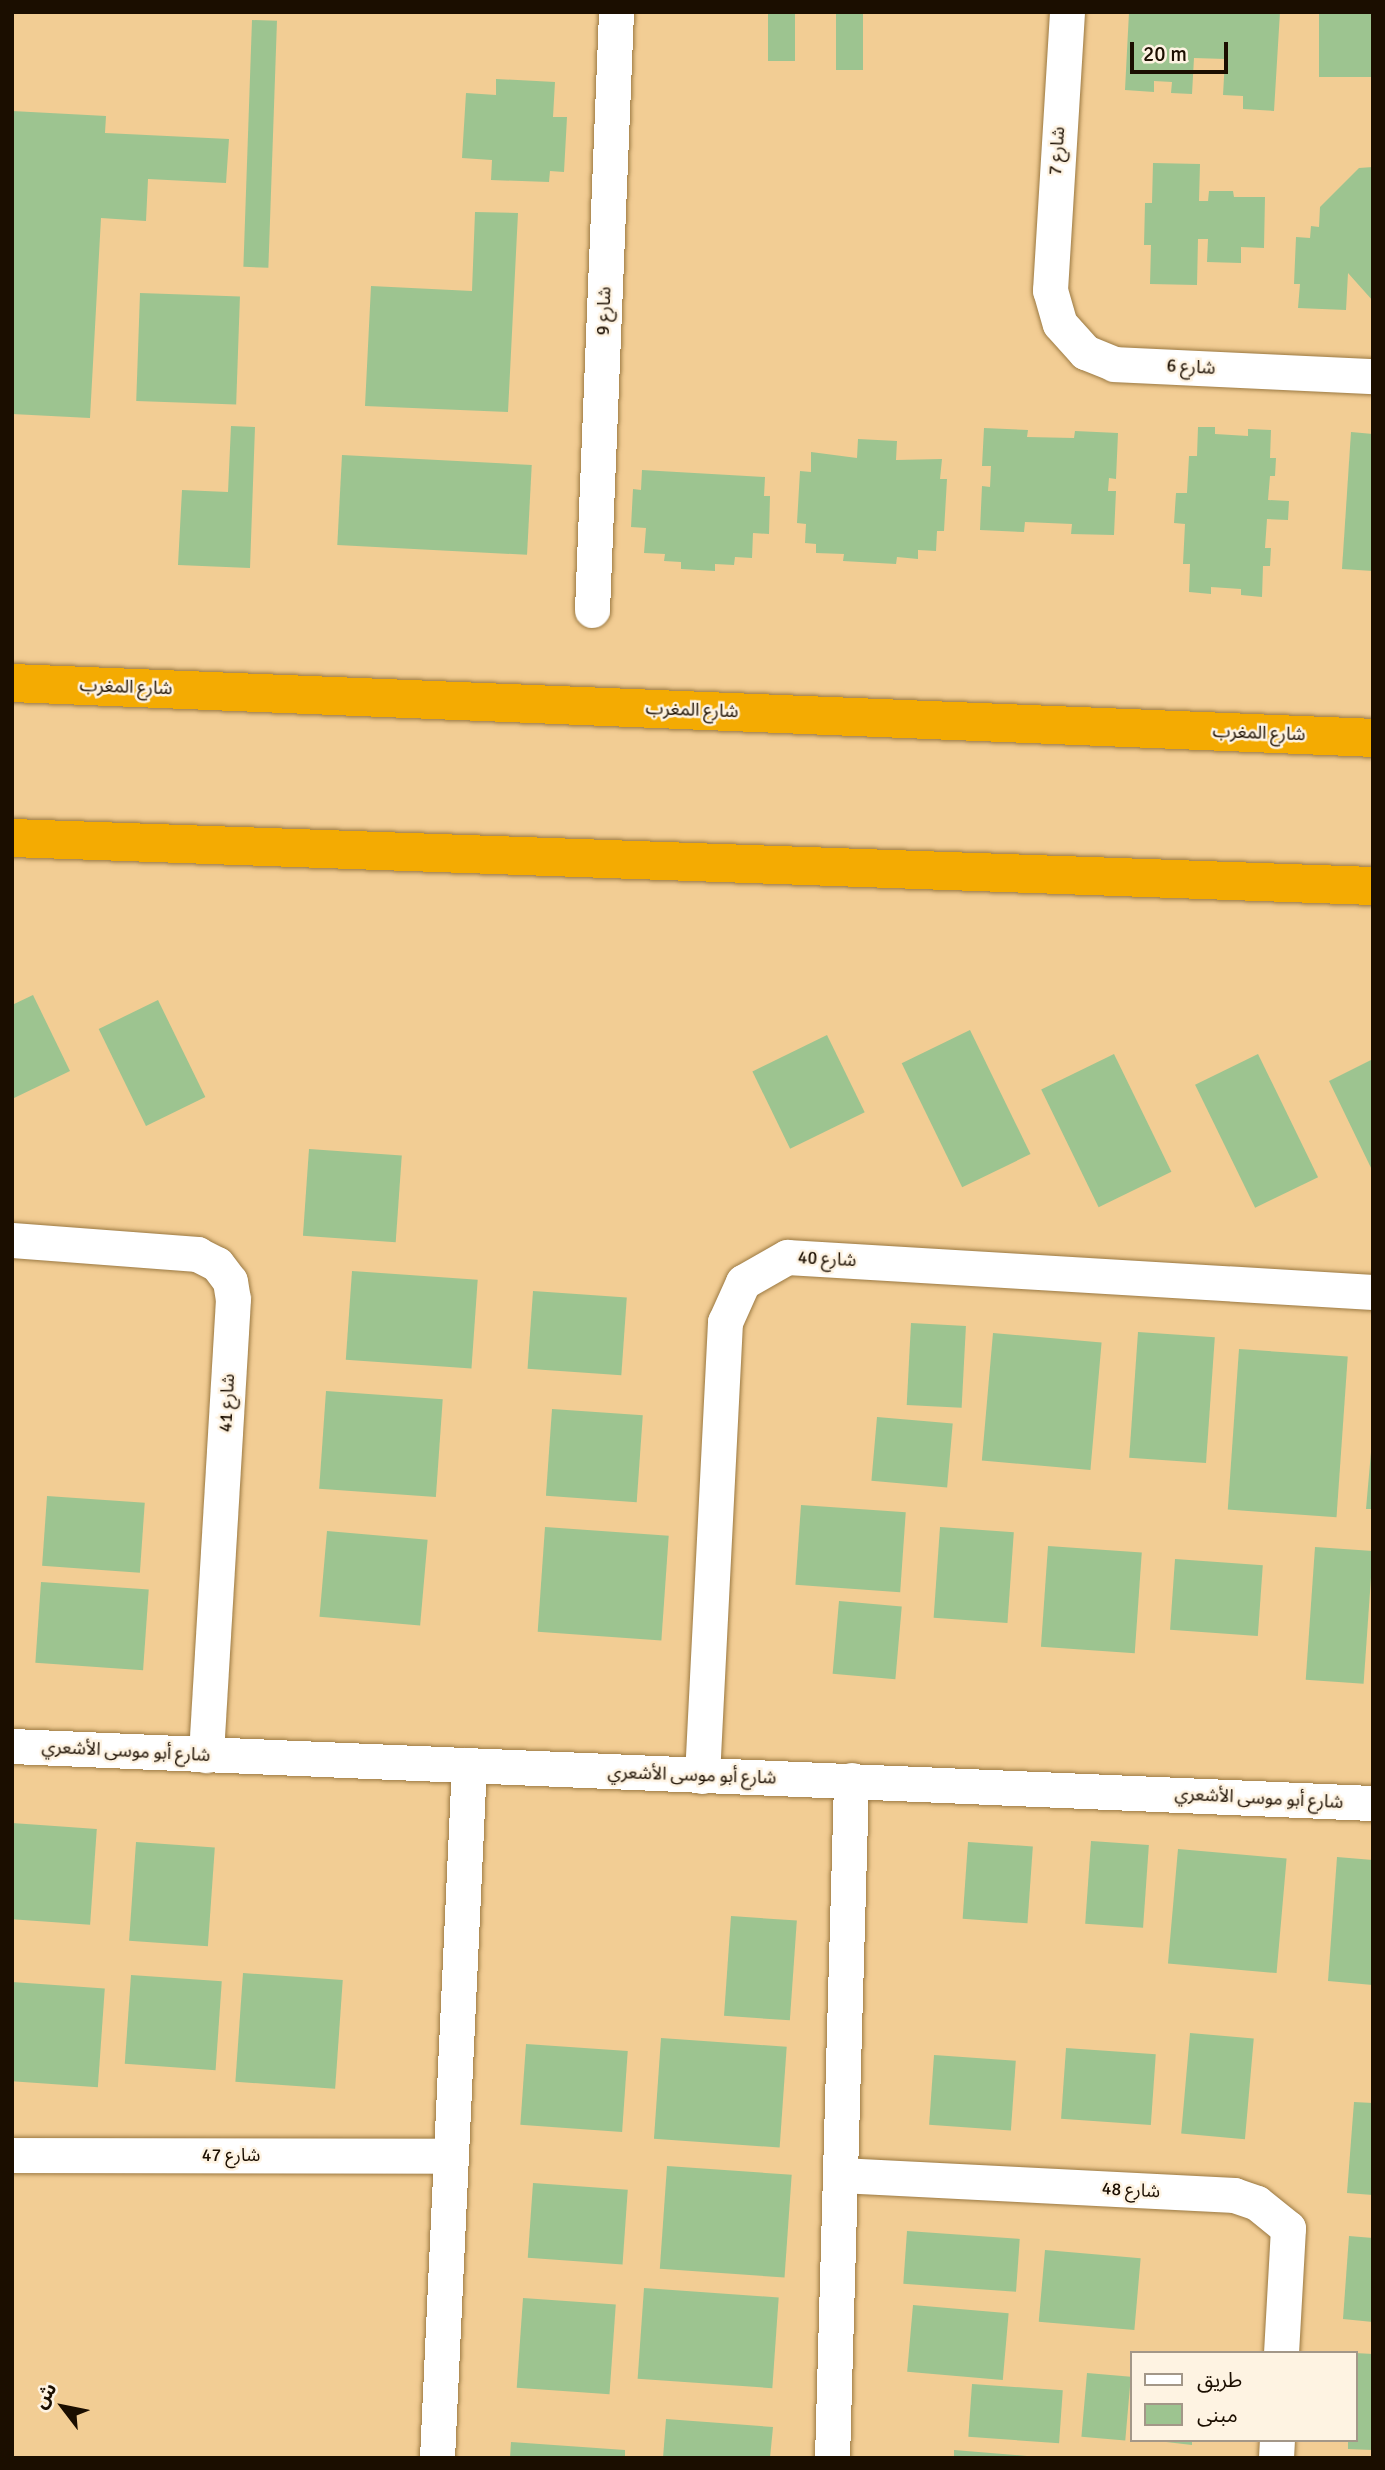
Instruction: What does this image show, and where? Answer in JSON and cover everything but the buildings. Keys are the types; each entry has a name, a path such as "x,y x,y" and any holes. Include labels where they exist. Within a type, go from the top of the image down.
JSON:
{"highway":[{"name":"شارع المغرب","path":"12,682 1373,738"},
{"path":"12,838 1373,886"}],"street":[{"name":"شارع 9","path":"592,610 616,12"},
{"name":"شارع 7","path":"1050,290 1066,12"},
{"name":"شارع 6","path":"1050,290 1060,324 1085,352 1114,364 1373,376"},
{"name":"شارع 41","path":"12,1240 197,1254 216,1264 230,1281 233,1299 206,1755"},
{"name":"شارع 40","path":"702,1776 725,1322 743,1282 787,1257 1373,1292"},
{"name":"شارع أبو موسى الأشعري","path":"12,1745 1373,1803"},
{"path":"437,2458 469,1765"},
{"path":"832,2458 851,1780"},
{"name":"شارع 47","path":"12,2155 450,2156"},
{"name":"شارع 48","path":"840,2175 1234,2195 1257,2203 1287,2228 1281,2351"}]}
